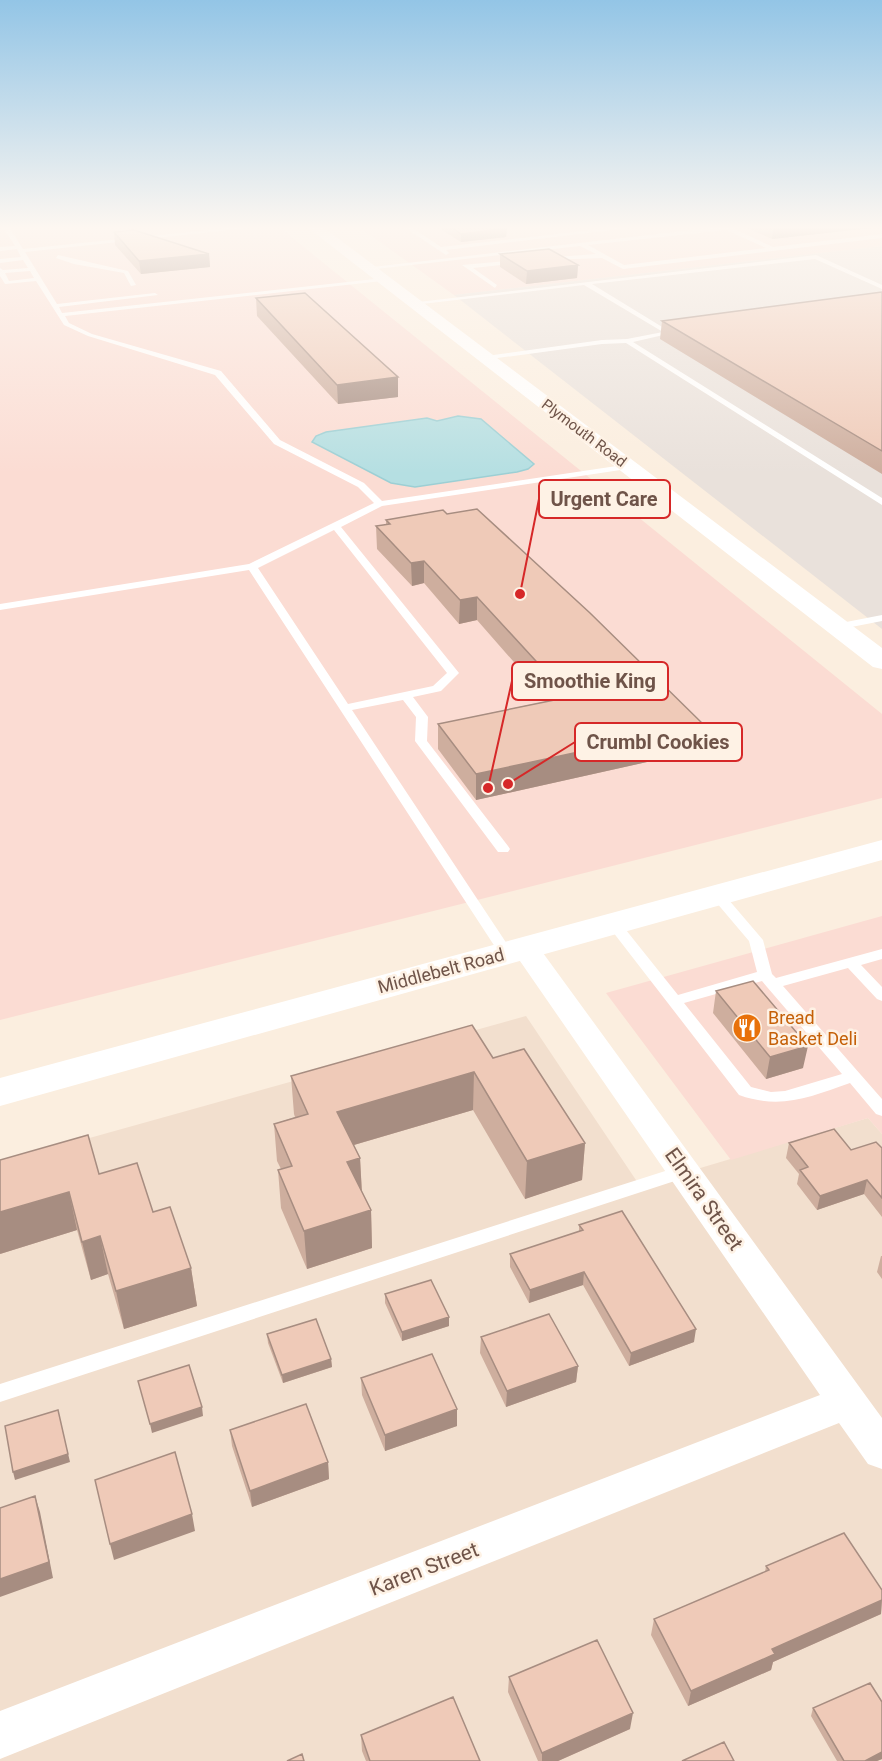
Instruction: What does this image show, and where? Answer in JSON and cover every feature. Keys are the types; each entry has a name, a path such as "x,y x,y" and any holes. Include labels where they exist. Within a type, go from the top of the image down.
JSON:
{"main road":[{"name":"Plymouth Road","path":"421,309 882,661"},
{"name":"Middlebelt Road","path":"0,1092 882,850"}],"street":[{"name":"Elmira Street","path":"516,950 684,1171 882,1451"},
{"name":"Karen Street","path":"0,1735 848,1402"}],"lane":[{"path":"56,309 66,324 90,335 218,373 277,442 361,485 380,504"},
{"path":"60,315 102,309"},
{"path":"628,309 669,333"},
{"path":"486,358 602,342 627,341 678,332"},
{"path":"627,341 882,502"},
{"path":"0,607 252,567 380,504 627,466"},
{"path":"336,526 453,673 437,689 345,708"},
{"path":"252,567 345,708 516,950"},
{"path":"836,627 882,618"},
{"path":"406,696 422,717 421,741 503,849"},
{"path":"717,895 756,940 769,980 882,1110"},
{"path":"613,923 745,1091 758,1098 778,1099 853,1076"},
{"path":"674,1001 882,954"},
{"path":"850,962 882,996"},
{"path":"0,1394 684,1171"}],"shaded area":[{"path":"0,309 381,309 882,714 882,798 0,1020"},
{"path":"472,309 882,309 882,629"},
{"path":"882,916 882,1134 868,1118 731,1160 606,993"},
{"path":"526,1016 640,1186 868,1118 882,1134 882,1761 0,1761 0,1163"}],"water":[{"path":"458,416 481,419 534,464 528,469 517,472 415,487 391,483 312,442 316,436 326,432 427,418 437,421"}],"building":[{"path":"266,309 323,309 398,377 337,385"},
{"path":"752,309 882,309 882,451 662,321"},
{"path":"477,509 590,613 704,725 476,774 438,724 569,697 477,597 460,600 424,561 411,563 376,526 390,524 386,520 443,510 447,514"},
{"path":"753,981 808,1046 770,1057 716,991"},
{"path":"472,1025 493,1058 524,1049 585,1143 527,1161 474,1072 337,1112 360,1158 347,1162 371,1210 304,1231 278,1170 292,1166 274,1124 308,1114 291,1076"},
{"path":"834,1129 851,1150 876,1142 882,1148 882,1198 867,1180 820,1196 800,1170 808,1167 789,1143"},
{"path":"88,1135 99,1174 137,1163 153,1212 170,1207 191,1268 116,1291 100,1236 82,1242 69,1192 0,1212 0,1160"},
{"path":"622,1211 696,1329 631,1353 584,1272 530,1290 510,1254 583,1230 579,1225"},
{"path":"431,1280 449,1317 402,1332 385,1294"},
{"path":"549,1314 578,1366 507,1391 481,1337"},
{"path":"316,1319 331,1359 282,1375 267,1334"},
{"path":"432,1354 457,1409 385,1435 361,1378"},
{"path":"189,1365 202,1407 150,1424 138,1381"},
{"path":"306,1404 328,1462 250,1491 230,1430"},
{"path":"58,1410 68,1454 13,1472 5,1426"},
{"path":"175,1452 192,1514 110,1544 95,1480"},
{"path":"35,1496 49,1562 0,1579 0,1508"},
{"path":"844,1533 882,1590 882,1600 772,1649 775,1654 691,1691 654,1619 769,1570 766,1566"},
{"path":"597,1640 633,1713 542,1753 509,1677"},
{"path":"870,1683 882,1702 882,1752 865,1761 844,1761 813,1708"},
{"path":"453,1697 480,1761 370,1761 361,1735"},
{"path":"724,1742 734,1761 682,1761"},
{"path":"302,1754 304,1761 287,1761"}],"place":[{"name":"Urgent Care","path":"520,594"},
{"name":"Crumbl Cookies","path":"508,784"},
{"name":"Smoothie King","path":"488,788"},
{"name":"Bread Basket Deli","path":"747,1028"}]}
